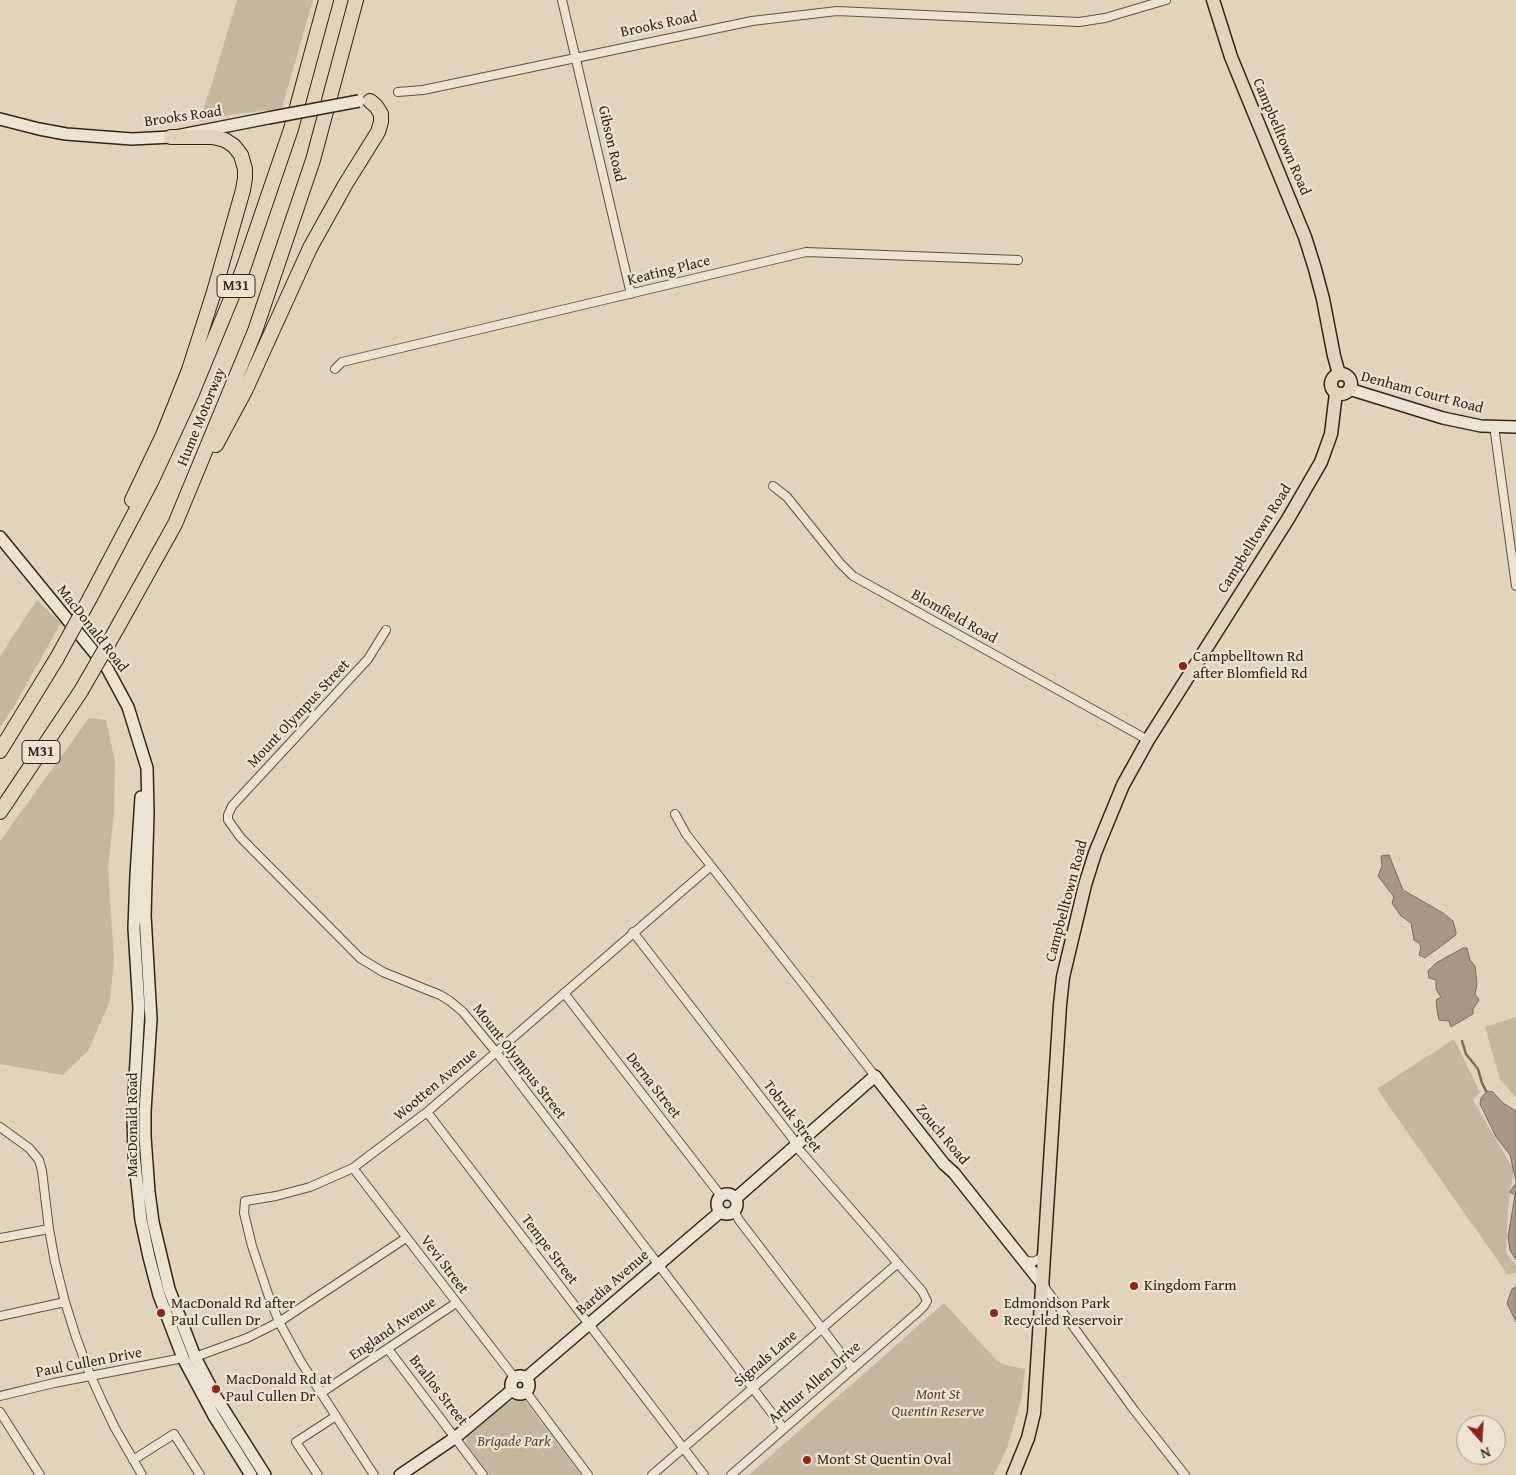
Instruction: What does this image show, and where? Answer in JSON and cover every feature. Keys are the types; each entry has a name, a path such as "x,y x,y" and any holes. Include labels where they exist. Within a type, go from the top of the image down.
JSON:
{"highway":[{"name":"Hume Motorway","path":"0,751 57,658 112,560 190,398 242,272 294,121 326,0"},
{"name":"Hume Motorway","path":"0,812 81,691 175,524 255,331 286,244 312,160 356,0"},
{"path":"175,524 245,391 310,248 345,185 378,132 381,114 376,106 365,101"},
{"path":"112,560 127,510 162,435 189,370 214,292 244,184 246,168 232,144 213,137 171,137"}],"main road":[{"name":"Campbelltown Road","path":"1213,0 1231,57 1310,253 1323,299 1339,374"},
{"path":"1339,374 1343,374 1350,379 1351,384 1345,393 1336,392 1332,388 1332,380 1339,374"},
{"name":"Campbelltown Road","path":"1013,1475 1028,1438 1034,1413 1057,1036 1063,977 1078,911 1095,853 1123,785 1148,740 1314,476 1331,434 1336,392"}],"street":[{"name":"Gibson Road","path":"562,0 632,294"},
{"name":"Brooks Road","path":"398,92 423,90 752,21 837,11 1079,22 1104,18 1166,0"},
{"name":"Brooks Road","path":"0,119 39,129 87,137 132,139 171,137 365,101"},
{"name":"Keating Place","path":"335,369 342,362 806,252 1018,260"},
{"name":"Denham Court Road","path":"1349,389 1443,418 1482,426 1516,427"},
{"path":"1494,426 1516,586"},
{"name":"Blomfield Road","path":"773,486 787,497 840,563 853,576 1148,740"},
{"name":"MacDonald Road","path":"0,537 107,668 128,707 147,768 149,786 145,915 151,1019 145,1111 147,1172 153,1222 159,1252 173,1298 196,1357 216,1399 265,1475"},
{"name":"Mount Olympus Street","path":"386,630 368,659 232,806 228,820 241,838 360,958 383,972 450,1001 463,1012 496,1052 784,1429"},
{"name":"MacDonald Road","path":"141,750 142,786 134,928 139,1017 133,1115 137,1192 149,1257 166,1314 183,1358 214,1416 251,1475"},
{"name":"Zouch Road","path":"675,814 686,834 875,1076 1043,1285 1134,1410 1185,1475"},
{"name":"Wootten Avenue","path":"279,1322 252,1246 244,1213 244,1201 310,1187 353,1168 427,1112 711,866"},
{"name":"Tobruk Street","path":"633,932 795,1145 925,1295 927,1300 918,1312"},
{"name":"Derna Street","path":"564,993 721,1196"},
{"path":"736,1198 875,1076"},
{"name":"Tempe Street","path":"427,1112 704,1475"},
{"path":"0,1127 29,1148 39,1160 49,1229 65,1302 91,1376 115,1428 142,1475"},
{"name":"Vevi Street","path":"353,1168 514,1377"},
{"path":"735,1212 725,1215 720,1212 717,1202 721,1196 730,1194 736,1198 738,1204 735,1212 739,1220 854,1369"},
{"name":"Bardia Avenue","path":"526,1378 720,1212"},
{"path":"0,1238 49,1229"},
{"path":"196,1357 247,1338 279,1322 406,1238"},
{"path":"1023,1260 1033,1262 1045,1256"},
{"name":"Signals Lane","path":"652,1475 898,1263"},
{"path":"0,1316 65,1302"},
{"name":"England Avenue","path":"321,1393 456,1303"},
{"name":"Arthur Allen Drive","path":"731,1475 918,1312"},
{"path":"279,1322 301,1362 374,1475"},
{"name":"Brallos Street","path":"388,1349 483,1475"},
{"name":"Paul Cullen Drive","path":"0,1396 183,1358"},
{"path":"521,1375 526,1378 529,1383 526,1392 520,1394 512,1390 510,1382 514,1377 521,1375"},
{"path":"400,1475 456,1437 512,1390"},
{"path":"526,1392 588,1475"},
{"path":"0,1412 40,1475"},
{"path":"318,1475 296,1442 336,1416"},
{"path":"133,1460 174,1434 200,1475"}],"green space":[{"path":"237,0 313,0 282,108 230,115 199,122 213,80"},
{"path":"37,600 61,623 13,708 0,727 0,656"},
{"path":"89,718 106,720 115,762 114,813 108,869 114,960 110,1001 88,1051 63,1075 0,1064 0,841"},
{"path":"1516,1017 1516,1098 1500,1079 1485,1027"},
{"path":"1454,1039 1480,1092 1473,1100 1514,1170 1508,1207 1506,1253 1516,1265 1516,1272 1508,1275 1377,1089"},
{"name":"Mont St Quentin Reserve","path":"944,1303 997,1361 1005,1365 1025,1369 1022,1395 1015,1421 1007,1448 994,1475 749,1475"},
{"name":"Brigade Park","path":"517,1398 526,1402 581,1475 489,1475 468,1446 466,1442 467,1437 503,1406"}],"shaded area":[{"path":"1389,855 1403,890 1443,913 1453,921 1456,935 1425,958 1419,955 1421,947 1414,940 1411,923 1401,916 1392,903 1394,897 1378,876 1382,866 1381,856"},
{"path":"1463,948 1467,948 1470,960 1475,966 1477,984 1475,994 1479,1000 1473,1009 1473,1014 1451,1027 1449,1021 1439,1020 1436,1000 1441,997 1436,989 1436,980 1429,978 1428,971 1436,963"},
{"path":"1487,1091 1493,1092 1503,1103 1516,1111 1516,1181 1510,1155 1496,1137 1480,1104 1481,1098"},
{"path":"1516,1183 1516,1260 1510,1250 1508,1237 1515,1195 1510,1192"},
{"path":"1516,1287 1516,1322 1507,1303 1512,1289"}],"waterway":[{"path":"1462,1041 1466,1054 1478,1069 1486,1091"}],"place":[{"name":"Campbelltown Rd after Blomfield Rd","path":"1183,666"},
{"name":"Kingdom Farm","path":"1134,1286"},
{"name":"MacDonald Rd after Paul Cullen Dr","path":"161,1313"},
{"name":"Edmondson Park Recycled Reservoir","path":"994,1313"},
{"name":"MacDonald Rd at Paul Cullen Dr","path":"216,1389"},
{"name":"Mont St Quentin Oval","path":"807,1460"}]}
